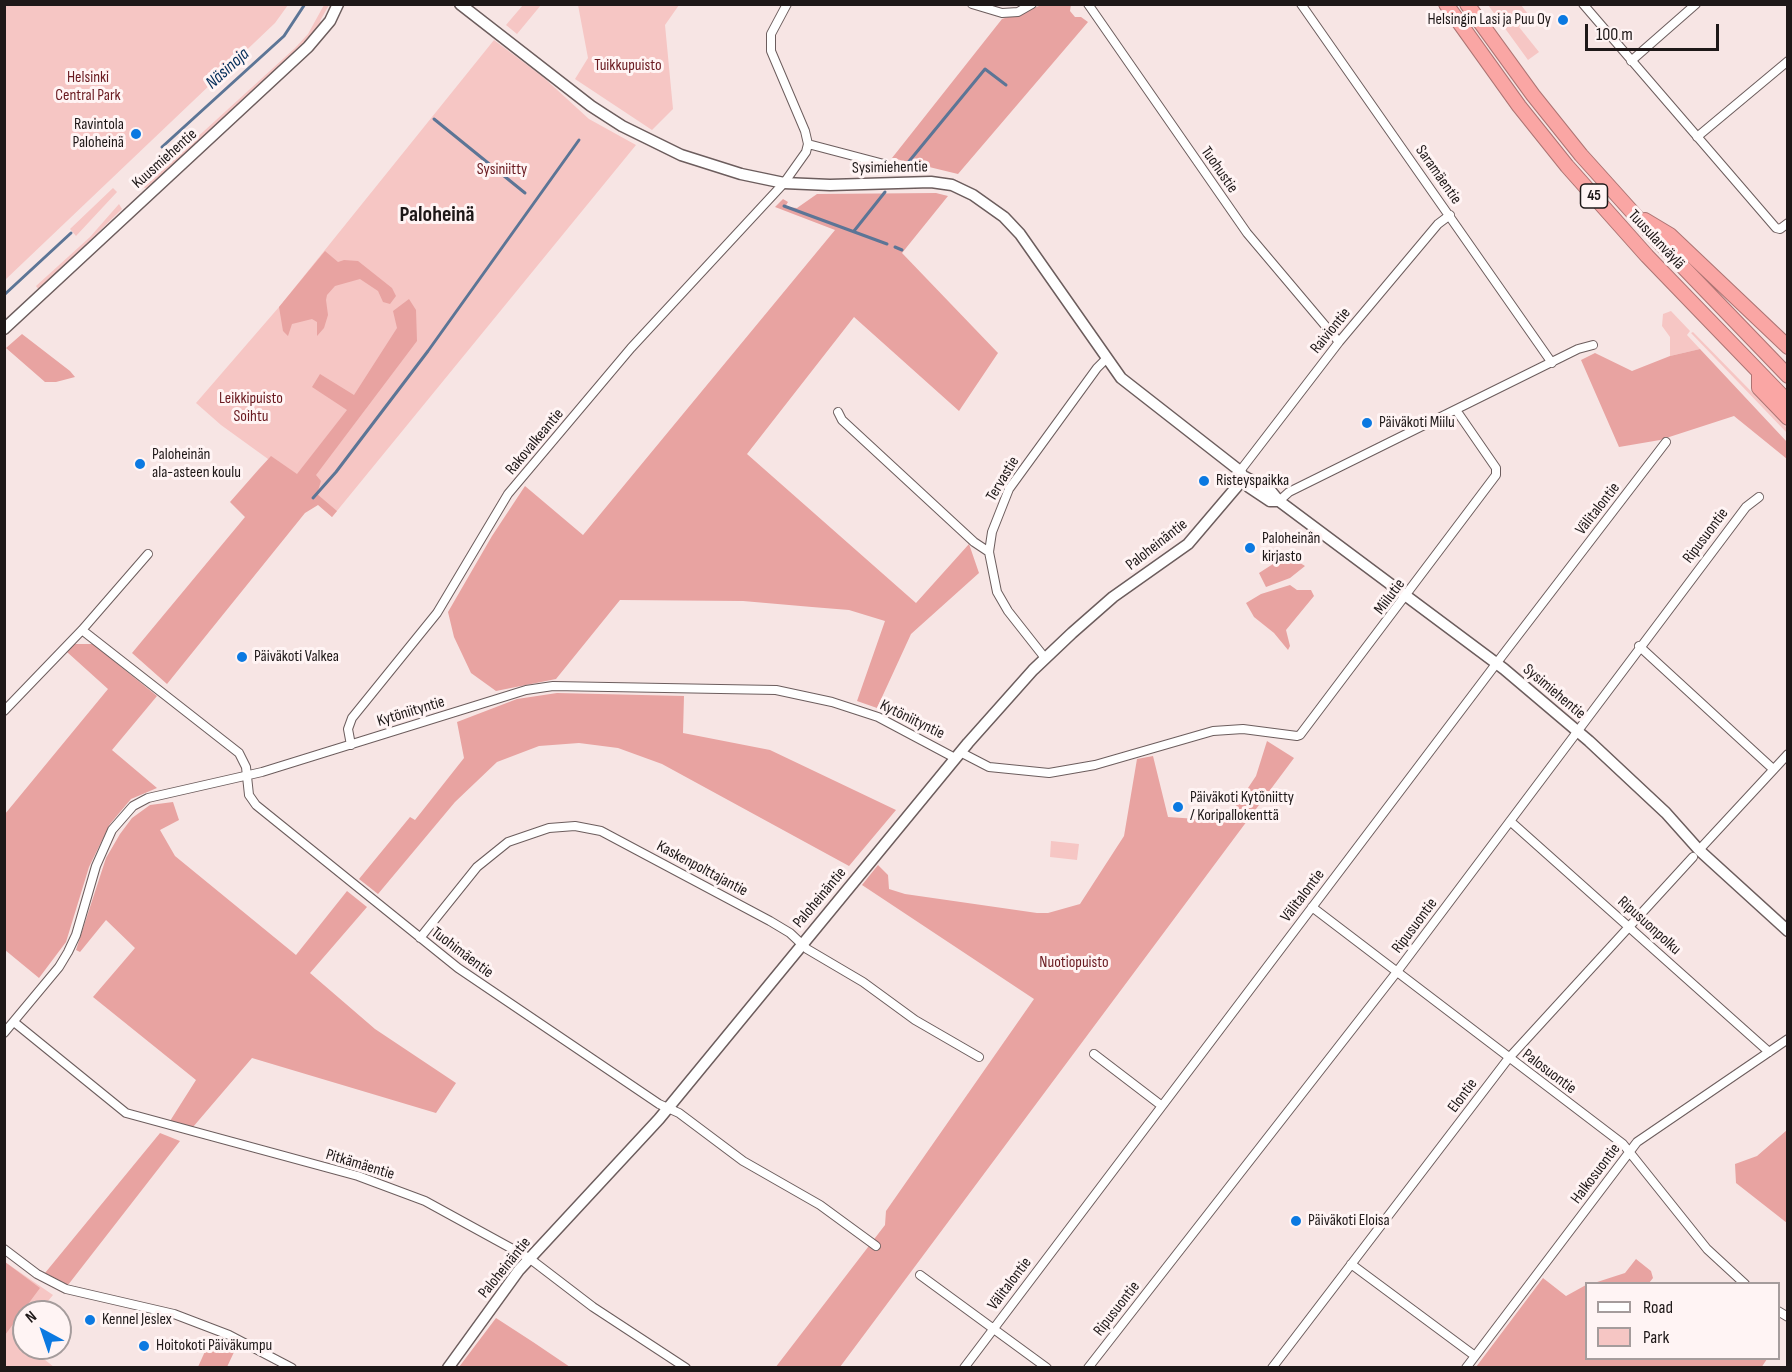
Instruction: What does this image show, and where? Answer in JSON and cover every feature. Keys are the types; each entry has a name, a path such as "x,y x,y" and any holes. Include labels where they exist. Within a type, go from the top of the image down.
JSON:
{"highway":[{"name":"Tuusulanväylä","path":"1446,4 1519,106 1567,166 1647,256 1788,402"},
{"name":"Tuusulanväylä","path":"1467,4 1533,95 1628,209 1788,376"},
{"path":"1628,209 1670,236 1788,347"},
{"path":"1759,373 1759,388 1788,418"}],"street":[{"name":"Kuusmiehentie","path":"4,329 308,47 330,21 338,4"},
{"name":"Sysimiehentie","path":"460,4 591,106 652,142 714,166 784,183 830,185 931,182 964,190 1004,217 1020,234 1106,359 1127,384 1242,474 1270,490 1279,501 1496,663 1577,731 1666,813 1696,854 1788,931"},
{"path":"787,4 771,34 771,51 805,131 808,144 884,164"},
{"path":"972,4 1002,13 1018,12 1032,4"},
{"name":"Tuohustie","path":"1088,4 1247,233 1339,342"},
{"name":"Saramäentie","path":"1300,4 1552,363"},
{"path":"1583,4 1776,228 1780,229 1788,223"},
{"path":"1631,61 1696,4"},
{"path":"1697,137 1788,61"},
{"name":"Rakovalkeantie","path":"351,745 348,729 352,718 437,613 508,494 631,348 784,183 801,160 808,144"},
{"name":"Raiviontie","path":"1242,474 1339,342 1438,224 1450,215"},
{"path":"1279,501 1289,492 1593,345"},
{"name":"Tervastie","path":"1045,658 1002,602 997,592 989,552 998,512 1009,489 1097,368 1106,359"},
{"name":"Miilutie","path":"1297,736 1304,732 1496,475 1496,468 1456,410"},
{"path":"838,412 842,420 974,542 989,552"},
{"name":"Välitalontie","path":"964,1368 1496,663 1666,442"},
{"name":"Paloheinäntie","path":"448,1368 529,1258 667,1108 957,755 1045,658 1099,608 1188,544 1242,474"},
{"name":"Ripusuontie","path":"1088,1368 1396,973 1639,646 1746,507 1759,496"},
{"path":"4,711 82,630 148,554"},
{"name":"Tuohimäentie","path":"82,630 239,753 244,759 249,795 256,805 420,938 495,995 667,1108 679,1113 743,1161 811,1199 876,1246"},
{"path":"1639,646 1773,770"},
{"name":"Kytöniityntie","path":"4,1033 59,967 76,935 102,852 124,814 148,798 246,776 540,687 753,688 785,692 850,708 900,727 957,755 989,767 1016,772 1049,773 1095,765 1213,731 1257,730 1297,736"},
{"name":"Elontie","path":"1272,1368 1508,1059 1788,754"},
{"name":"Ripusuonpolku","path":"1510,821 1769,1052"},
{"name":"Kaskenpolttajantie","path":"420,938 477,867 496,850 537,830 575,826 601,831 770,921 807,949 863,982 915,1020 980,1057"},
{"name":"Palosuontie","path":"1312,907 1629,1151 1707,1249 1743,1282"},
{"name":"Pitkämäentie","path":"14,1022 126,1113 389,1187 425,1201 529,1258 593,1307 686,1368"},
{"name":"Halkosuontie","path":"1467,1368 1637,1142 1788,1039"},
{"path":"1094,1054 1162,1106"},
{"path":"4,1248 37,1274 59,1287 174,1314 229,1335 292,1368"},
{"path":"1351,1264 1475,1356"},
{"path":"920,1275 1047,1368"}],"green space":[{"path":"1071,4 1070,11 1075,17 1081,17 1088,22 958,174 892,158 1002,19 1042,5"},
{"name":"Helsinki Central Park","path":"4,5 288,5 275,23 5,280"},
{"path":"324,5 329,5 320,21 323,24 315,35 169,170 146,188 137,186 181,152 295,48 308,34"},
{"path":"523,5 541,5 517,34 506,25"},
{"name":"Tuikkupuisto","path":"578,5 679,5 665,25 673,109 652,130 575,79 588,58"},
{"path":"1488,5 1521,5 1528,14 1521,19 1523,23 1519,27 1539,52 1528,60"},
{"name":"Sysiniitty","path":"494,40 543,77 589,119 636,145 332,517 268,459 221,425 196,403 279,307"},
{"path":"113,188 117,192 76,236 70,229"},
{"path":"936,193 948,196 902,253 998,353 959,411 854,317 747,454 916,603 969,544 979,573 911,634 877,708 857,701 885,621 849,610 743,601 620,600 556,679 496,691 471,673 454,637 448,612 492,536 525,486 583,535 835,230 775,207 783,199 788,202 785,207 797,208 817,194"},
{"path":"119,204 122,209 39,290 36,286 90,237"},
{"path":"325,251 338,262 358,261 392,288 396,296 390,304 383,302 378,291 360,279 335,286 327,295 328,315 324,328 317,336 317,322 312,319 292,324 288,336 283,331 279,307"},
{"path":"409,299 416,310 417,341 316,475 321,481 317,494 337,511 332,517 318,505 305,513 167,684 132,653 245,517 230,502 259,469 271,456 297,474 347,410 312,387 320,374 354,395 397,328 393,311"},
{"path":"1671,311 1690,331 1687,335 1700,349 1670,356 1670,337 1662,326 1663,314"},
{"path":"1693,332 1787,428 1787,433 1691,333"},
{"path":"22,334 75,377 56,382 45,382 6,348"},
{"path":"1700,349 1787,442 1787,459 1734,416 1660,440 1619,447 1581,360 1595,353 1632,371 1670,356"},
{"path":"1287,555 1305,566 1290,578 1266,587 1259,573"},
{"path":"1290,585 1297,590 1311,590 1314,596 1286,630 1290,646 1288,650 1274,633 1254,617 1246,603 1261,594"},
{"path":"74,644 93,644 157,696 112,750 157,788 131,799 110,824 89,867 66,942 39,978 5,950 5,814 108,689 67,652"},
{"path":"557,693 684,696 683,733 770,750 896,810 849,866 662,764 618,748 579,743 539,746 497,762 455,802 378,894 359,879 410,817 415,820 464,758 457,722 517,699"},
{"name":"Nuotiopuisto","path":"1267,741 1294,758 840,1367 775,1368 885,1225 886,1211 1034,999 862,885 878,865 888,875 889,889 905,894 1037,913 1048,913 1080,904 1124,836 1137,759 1153,756 1168,817 1226,821 1256,776"},
{"path":"173,802 179,820 160,830 175,856 296,955 347,891 367,907 310,973 375,1029 456,1083 436,1113 252,1058 193,1127 170,1121 196,1080 93,997 135,948 106,920 80,952 76,950 106,858 120,834 132,818 150,805"},
{"path":"1051,841 1079,844 1077,860 1050,857"},
{"path":"1787,1130 1787,1223 1736,1183 1735,1164 1757,1156"},
{"path":"160,1133 180,1141 68,1285 45,1273"},
{"path":"1636,1259 1651,1271 1653,1278 1650,1282 1597,1282 1625,1273"},
{"path":"5,1262 53,1295 49,1300 12,1300 12,1360 45,1360 54,1367 5,1368"},
{"path":"4,1263 40,1288 31,1300 12,1300 12,1326 5,1335"},
{"path":"1543,1278 1566,1296 1585,1286 1585,1360 1766,1360 1761,1368 1476,1367"},
{"path":"496,1318 533,1342 570,1367 459,1367"},
{"path":"211,1338 235,1350 227,1367 198,1367"}],"waterway":[{"name":"Näsinoja","path":"162,147 284,36 305,4"},
{"path":"906,165 985,69 1006,85"},
{"path":"434,119 525,193"},
{"path":"313,498 336,472 428,351 579,140"},
{"path":"854,231 885,192"},
{"path":"784,206 887,244"},
{"name":"Näsinoja","path":"4,295 71,233"},
{"path":"895,247 902,250"}],"place":[{"name":"Helsingin Lasi ja Puu Oy","path":"1563,20"},
{"name":"Ravintola Paloheinä","path":"136,134"},
{"name":"Päiväkoti Miilu","path":"1367,423"},
{"name":"Paloheinän ala-asteen koulu","path":"140,464"},
{"name":"Risteyspaikka","path":"1204,481"},
{"name":"Paloheinän kirjasto","path":"1250,548"},
{"name":"Päiväkoti Valkea","path":"242,657"},
{"name":"Päiväkoti Kytöniitty / Koripallokenttä","path":"1178,807"},
{"name":"Päiväkoti Eloisa","path":"1296,1221"},
{"name":"Kennel Jeslex","path":"90,1320"},
{"name":"Hoitokoti Päiväkumpu","path":"144,1346"}],"district":[{"name":"Paloheinä","path":"437,215"}],"park label":[{"name":"Leikkipuisto Soihtu","path":"251,408"}]}
